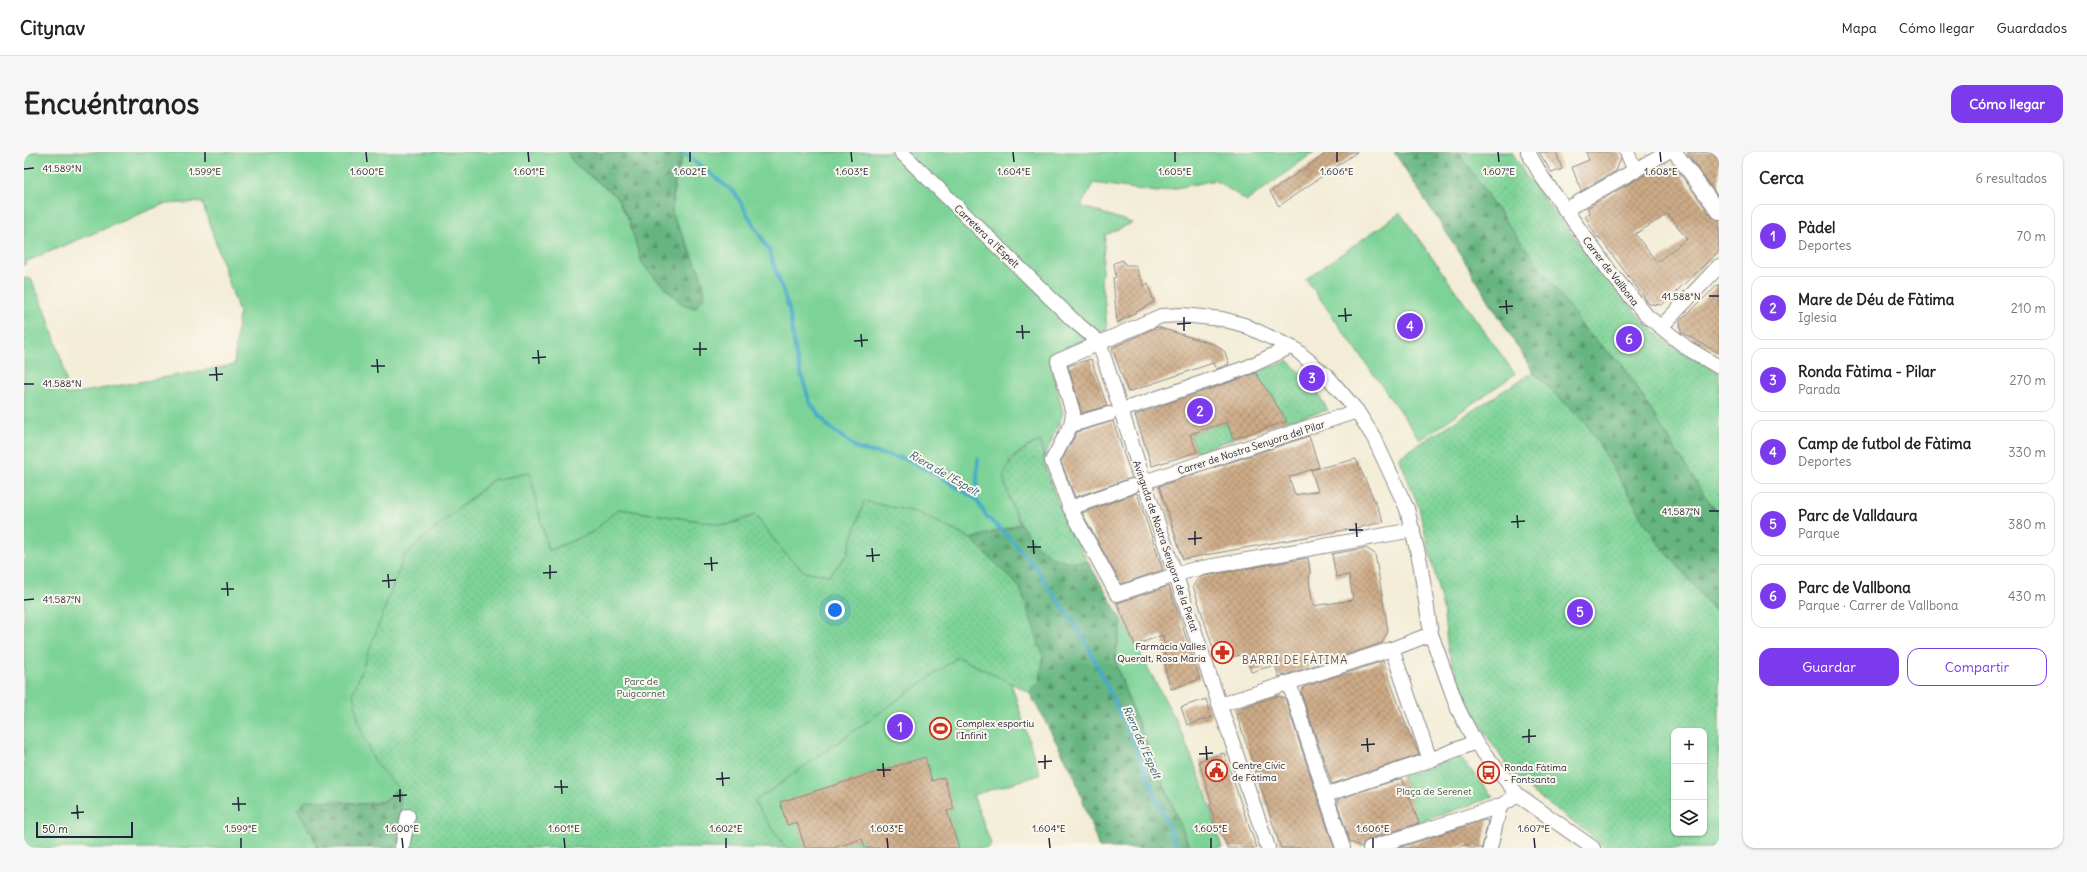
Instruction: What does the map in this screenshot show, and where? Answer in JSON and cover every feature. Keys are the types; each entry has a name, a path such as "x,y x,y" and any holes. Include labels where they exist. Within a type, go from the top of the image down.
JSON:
{"street":[{"name":"Carretera a l'Espelt","path":"901,152 1074,321 1099,342"},
{"name":"Carrer de Vallbona","path":"1528,152 1542,177 1565,210 1610,272 1647,316 1687,348 1719,367"},
{"path":"1627,152 1635,170"},
{"path":"1565,210 1667,152"},
{"path":"1675,152 1719,212"},
{"path":"1661,328 1719,266"},
{"path":"1413,530 1191,570 1117,594 1070,508 1052,462 1071,425 1073,413 1058,361 1162,316 1182,315 1222,320 1244,325 1290,347 1328,377 1357,412 1384,457 1407,509 1413,530 1431,634 1458,709 1475,742 1518,795 1593,848"},
{"name":"Avinguda de Nostra Senyora de la Pietat","path":"1099,342 1115,412 1138,484 1176,576 1268,848"},
{"path":"1071,425 1115,412 1248,366 1290,347"},
{"name":"Carrer de Nostra Senyora del Pilar","path":"1070,508 1357,412"},
{"path":"1220,705 1392,649 1431,634"},
{"path":"1392,649 1430,760"},
{"path":"1289,683 1343,848"},
{"path":"1325,795 1430,760 1475,742"},
{"path":"1370,848 1500,806 1518,795"},
{"path":"1490,848 1500,806"},
{"path":"402,848 408,816"}],"green space":[{"path":"24,152 567,152 575,164 616,196 629,220 641,261 649,272 682,304 695,308 692,253 672,214 674,185 682,158 681,152 1314,152 1247,201 1215,180 1157,192 1093,183 1081,206 1132,223 1105,235 1101,283 1105,304 1107,332 1049,357 1063,413 1044,458 1040,441 1028,446 1010,460 1009,499 1020,524 971,539 919,513 864,502 847,555 830,575 805,572 786,555 755,515 727,525 618,509 593,532 548,551 530,473 492,480 405,554 375,763 398,788 384,801 361,804 334,800 304,822 312,833 317,848 24,848 24,278 31,279 45,309 63,365 66,380 66,395 234,365 239,312 202,202 164,204 27,261 24,266"},
{"path":"567,152 681,152 682,158 674,185 672,214 698,268 703,282 705,296 695,308 682,304 649,272 641,261 629,220 616,196 575,164"},
{"path":"1394,152 1459,152 1494,205 1588,333 1622,364 1702,492 1719,514 1719,616 1656,540 1586,423 1533,372 1459,252"},
{"path":"1459,152 1512,152 1526,176 1645,323 1671,345 1719,373 1719,514 1702,492 1622,364 1588,333 1494,205"},
{"path":"1400,213 1515,374 1420,440 1306,279"},
{"path":"1288,361 1311,383 1328,410 1287,421 1255,372"},
{"path":"1533,372 1586,423 1656,540 1719,616 1719,848 1604,848 1586,830 1532,792 1510,770 1489,739 1463,692 1448,650 1443,609 1419,508 1399,457"},
{"path":"1227,422 1233,439 1197,452 1190,434"},
{"path":"1040,441 1047,472 1060,508 1088,562 1061,560 1046,553 1036,545 1028,535 1010,500 1003,476 1006,469 1018,454 1027,447"},
{"name":"Parc de Puigcornet","path":"530,473 548,551 593,532 618,509 727,525 755,515 786,555 805,572 830,575 847,555 864,501 919,513 971,539 1020,588 1043,656 1040,682 1029,692 958,657 754,802 786,848 396,848 402,815 398,788 375,763 359,725 353,693 405,554 493,480"},
{"path":"1020,524 1040,547 1057,559 1088,562 1122,620 1115,659 1125,691 1190,848 1099,848 1074,775 1029,692 1040,682 1020,588 971,539"},
{"path":"1122,620 1177,722 1205,790 1222,848 1190,848 1125,691 1115,659"},
{"name":"Complex esportiu l'Infinit","path":"958,657 1011,683 1040,775 973,795 991,844 987,848 786,848 754,802"},
{"name":"Plaça de Serenet","path":"1460,757 1493,797 1418,823 1401,776"},
{"path":"398,788 402,815 396,848 317,848 312,833 297,810 306,800 358,804 377,803 386,800"}],"building":[{"path":"1328,152 1357,152 1279,206 1270,192"},
{"path":"1539,152 1556,152 1562,169 1552,173"},
{"path":"1586,152 1619,152 1621,158 1616,171 1581,191 1572,167 1589,160"},
{"path":"1688,152 1719,152 1719,198 1688,155"},
{"path":"1660,166 1678,171 1712,217 1719,220 1719,251 1662,305 1649,304 1599,237 1597,238 1585,216 1590,213 1587,208","holes":["1668,214 1687,239 1657,262 1635,234"]},
{"path":"1123,260 1125,265 1135,265 1144,286 1148,283 1154,302 1117,323 1113,278 1116,277 1114,263"},
{"path":"1719,284 1719,353 1681,332 1680,321"},
{"path":"1157,327 1216,345 1225,352 1229,364 1216,369 1213,363 1128,392 1112,348"},
{"path":"1091,359 1107,406 1082,413 1068,366"},
{"path":"1256,373 1287,421 1233,439 1227,422 1190,434 1197,452 1152,466 1135,415"},
{"path":"1113,421 1132,478 1075,497 1061,462 1077,432"},
{"path":"1309,436 1319,467 1289,477 1295,495 1318,491 1311,470 1356,459 1384,522 1183,559 1159,486"},
{"path":"1137,493 1163,570 1121,584 1082,513"},
{"path":"1366,548 1375,554 1386,618 1388,631 1382,643 1279,677 1275,665 1251,672 1246,654 1217,660 1193,586 1199,577 1308,558 1310,571 1309,580 1313,606 1353,600 1349,575 1336,577 1332,554"},
{"path":"1169,586 1200,679 1171,689 1166,673 1163,635 1135,645 1117,603"},
{"path":"1383,661 1409,733 1419,755 1332,784 1301,693 1304,687"},
{"path":"1278,696 1285,698 1334,848 1281,848 1235,710"},
{"path":"1206,699 1212,717 1187,725 1181,707"},
{"path":"1224,753 1257,848 1228,848 1215,822 1210,805 1212,804 1199,761"},
{"path":"925,757 932,781 944,777 954,809 947,811 959,848 865,848 862,839 833,848 805,848 797,822 787,825 780,802"},
{"path":"1402,778 1419,823 1367,840 1363,843 1362,847 1350,842 1337,803 1338,799"},
{"path":"1485,820 1488,821 1482,848 1469,848 1468,844 1456,848 1398,848"}],"waterway":[{"name":"Riera de l'Espelt","path":"683,152 735,193 769,251 789,309 796,356 810,403 828,426 858,449 906,459 942,478 976,499 987,517 1010,538 1036,568 1086,642 1134,743 1177,848"},
{"path":"976,499 978,459"}],"place":[{"name":"Camp de futbol de Fàtima","path":"1410,326"},
{"name":"Parc de Vallbona","path":"1629,339"},
{"name":"Ronda Fàtima - Pilar","path":"1312,378"},
{"name":"Mare de Déu de Fàtima","path":"1200,411"},
{"name":"Parc de Valldaura","path":"1580,612"},
{"name":"Farmàcia Valles Queralt, Rosa Maria","path":"1222,652"},
{"name":"Pàdel","path":"900,727"},
{"name":"Complex esportiu l'Infinit","path":"941,729"},
{"name":"Centre Cívic de Fàtima","path":"1216,771"},
{"name":"Ronda Fàtima - Fontsanta","path":"1489,773"}],"district":[{"name":"BARRI DE FÀTIMA","path":"1295,660"}]}
